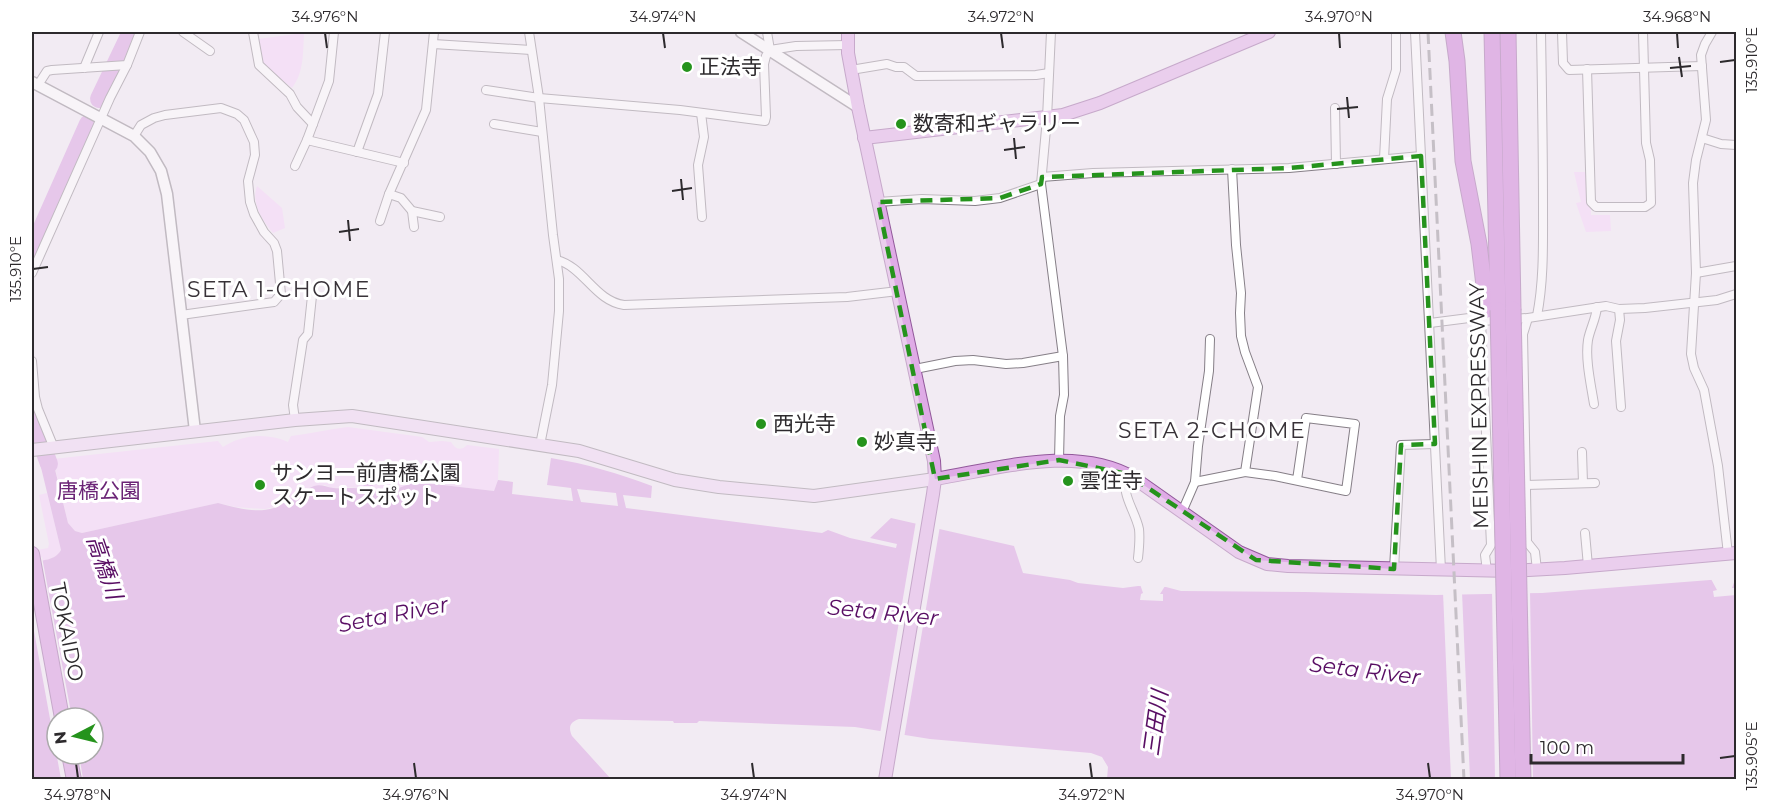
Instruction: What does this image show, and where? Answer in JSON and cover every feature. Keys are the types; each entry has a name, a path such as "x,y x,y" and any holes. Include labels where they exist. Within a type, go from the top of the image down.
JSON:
{"highway":[{"path":"1452,32 1457,61 1462,161 1495,312"},
{"name":"MEISHIN EXPRESSWAY","path":"1492,32 1495,312 1508,780"},
{"name":"MEISHIN EXPRESSWAY","path":"1509,32 1495,312 1523,780"},
{"name":"TOKAIDO","path":"32,554 60,706"}],"main road":[{"path":"848,32 851,70 864,138 915,369 934,461 935,479 885,780"},
{"path":"864,138 1047,118 1081,110 1269,32"},
{"path":"33,450 295,420 352,416 592,454 675,480 802,496 834,494 1041,461 1059,460 1097,464 1127,474 1239,552 1267,564 1441,570 1537,570 1732,554"}],"street":[{"path":"84,68 99,32"},
{"path":"32,273 140,32"},
{"path":"183,32 210,51"},
{"path":"253,32 260,65 290,94 297,107 313,124"},
{"path":"295,166 329,81 334,32"},
{"path":"357,152 378,94 385,32"},
{"path":"380,221 389,194 426,110 434,32"},
{"path":"529,32 560,279 554,369 549,407 540,445"},
{"path":"741,32 858,107"},
{"path":"486,90 539,98 765,120 764,64 770,50 767,32"},
{"path":"1051,32 1041,181 1063,356 1064,395 1060,416 1059,460"},
{"path":"1384,159 1387,99 1396,70 1396,32"},
{"path":"1415,32 1441,570"},
{"path":"1537,570 1535,552 1527,542 1523,334 1533,317 1541,294 1543,270 1541,32"},
{"path":"1562,32 1563,63 1569,70 1702,66"},
{"path":"1587,69 1591,202 1596,207 1645,207 1651,202 1650,160 1646,143 1643,32"},
{"path":"1712,32 1703,49 1706,120 1693,183 1696,273 1692,363 1704,390 1732,554"},
{"path":"433,44 531,50"},
{"path":"770,50 796,46 848,45"},
{"path":"851,70 887,64 904,67 916,76 1049,73"},
{"path":"124,65 47,71 35,83 134,136 150,152 161,171 167,194 195,431"},
{"path":"134,136 141,125 154,118 221,108 237,114 244,120 254,142 255,155 248,181 250,202 254,214 277,251 281,294 274,302 181,315"},
{"path":"1335,108 1336,164"},
{"path":"700,112 704,137 698,165 702,217"},
{"path":"494,124 542,132"},
{"path":"1702,138 1721,144 1737,145"},
{"path":"307,140 404,163"},
{"path":"878,202 922,199 975,201 1000,198 1041,181 1093,173 1258,170 1421,156"},
{"path":"1232,169 1242,336 1245,352 1258,387 1245,472"},
{"path":"389,194 398,196 412,211 440,217"},
{"path":"412,211 414,227"},
{"path":"557,260 579,273 606,299 614,304 624,305 847,297 898,291"},
{"path":"1696,273 1737,266"},
{"path":"1430,323 1495,312 1533,317 1606,306 1619,309 1693,303 1718,300 1737,294"},
{"path":"295,420 293,405 303,340 308,334 312,296"},
{"path":"1591,401 1586,369 1588,339 1597,316 1597,307"},
{"path":"1619,309 1620,320 1616,341 1621,408"},
{"path":"1487,571 1485,555 1491,545 1484,406 1495,312"},
{"path":"1182,512 1195,482 1209,371 1210,339"},
{"path":"915,369 955,361 973,360 1006,364 1063,356"},
{"path":"32,361 34,397 52,448"},
{"path":"1195,482 1245,472 1346,491 1355,424 1306,418 1297,480"},
{"path":"1394,568 1401,445 1435,444"},
{"path":"1582,452 1583,483"},
{"path":"1127,474 1125,480 1127,499 1139,532 1138,558"},
{"path":"1526,485 1595,483"},
{"path":"1585,533 1588,566"}],"highlighted area":[{"path":"1421,156 1435,444 1401,445 1394,569 1256,560 1127,474 1059,460 935,479 878,202 1000,198 1041,184 1042,177 1289,168"}],"green space":[{"path":"304,33 301,69 292,88 264,65 258,39"},
{"path":"1574,172 1587,172 1586,189 1591,189 1591,215 1610,215 1611,231 1586,232 1576,203 1581,202"},
{"path":"257,186 282,208 285,228 273,233 265,223 255,199"},
{"name":"唐橋公園","path":"348,427 422,437 429,442 451,442 459,449 467,445 499,449 498,480 494,491 417,482 401,489 382,492 365,482 362,489 331,488 325,485 311,487 290,497 278,506 265,509 218,503 82,533 75,531 68,523 53,459 218,441 223,447 238,439 255,436 272,437 288,442 291,436"},
{"name":"唐橋公園","path":"47,493 61,550 52,558 32,562 32,551 48,548 49,544 39,495"}],"water":[{"path":"51,453 68,523 75,531 82,533 218,503 248,510 272,509 299,494 300,490 319,485 362,489 365,482 372,483 374,489 380,491 417,482 494,491 498,480 513,482 512,494 573,501 571,488 547,485 551,458 602,469 652,486 651,498 623,495 626,508 822,533 828,530 850,538 896,548 897,544 870,538 891,518 1014,546 1023,573 1123,588 1138,586 1166,587 1181,591 1436,595 1542,593 1736,578 1736,779 1107,779 1108,767 1102,757 1091,753 930,739 855,727 579,719 571,725 572,736 611,779 32,780 32,562 52,558 61,550 38,455","holes":["577,489 616,493 618,506 581,502"]}],"pier":[{"path":"916,521 940,526 904,738 880,734"},
{"path":"42,557 70,706 48,706 32,620 32,559"},
{"path":"1736,577 1732,588 1736,588 1736,595 1714,597 1713,591 1717,590 1711,579"},
{"path":"1140,584 1165,586 1160,594 1163,594 1163,601 1140,600 1143,593"},
{"path":"1492,591 1530,591 1533,779 1495,779"},
{"path":"1443,592 1462,592 1470,779 1451,779"},
{"path":"59,766 81,766 83,779 61,779"}],"waterway":[{"name":"高橋川","path":"99,99 131,32"},
{"name":"高橋川","path":"32,250 88,124"},
{"name":"高橋川","path":"32,418 49,464"}],"railway":[{"path":"1428,32 1464,780"}],"place":[{"name":"正法寺","path":"687,67"},
{"name":"数寄和ギャラリー","path":"901,124"},
{"name":"西光寺","path":"761,424"},
{"name":"妙真寺","path":"862,442"},
{"name":"雲住寺","path":"1068,481"},
{"name":"サンヨー前唐橋公園 スケートスポット","path":"260,485"}],"district":[{"name":"SETA 1-CHOME","path":"279,289"},
{"name":"SETA 2-CHOME","path":"1212,430"}],"water label":[{"name":"Seta River","path":"883,612"},
{"name":"Seta River","path":"393,614"},
{"name":"Seta River","path":"1365,670"},
{"name":"三田川","path":"1155,723"}]}
